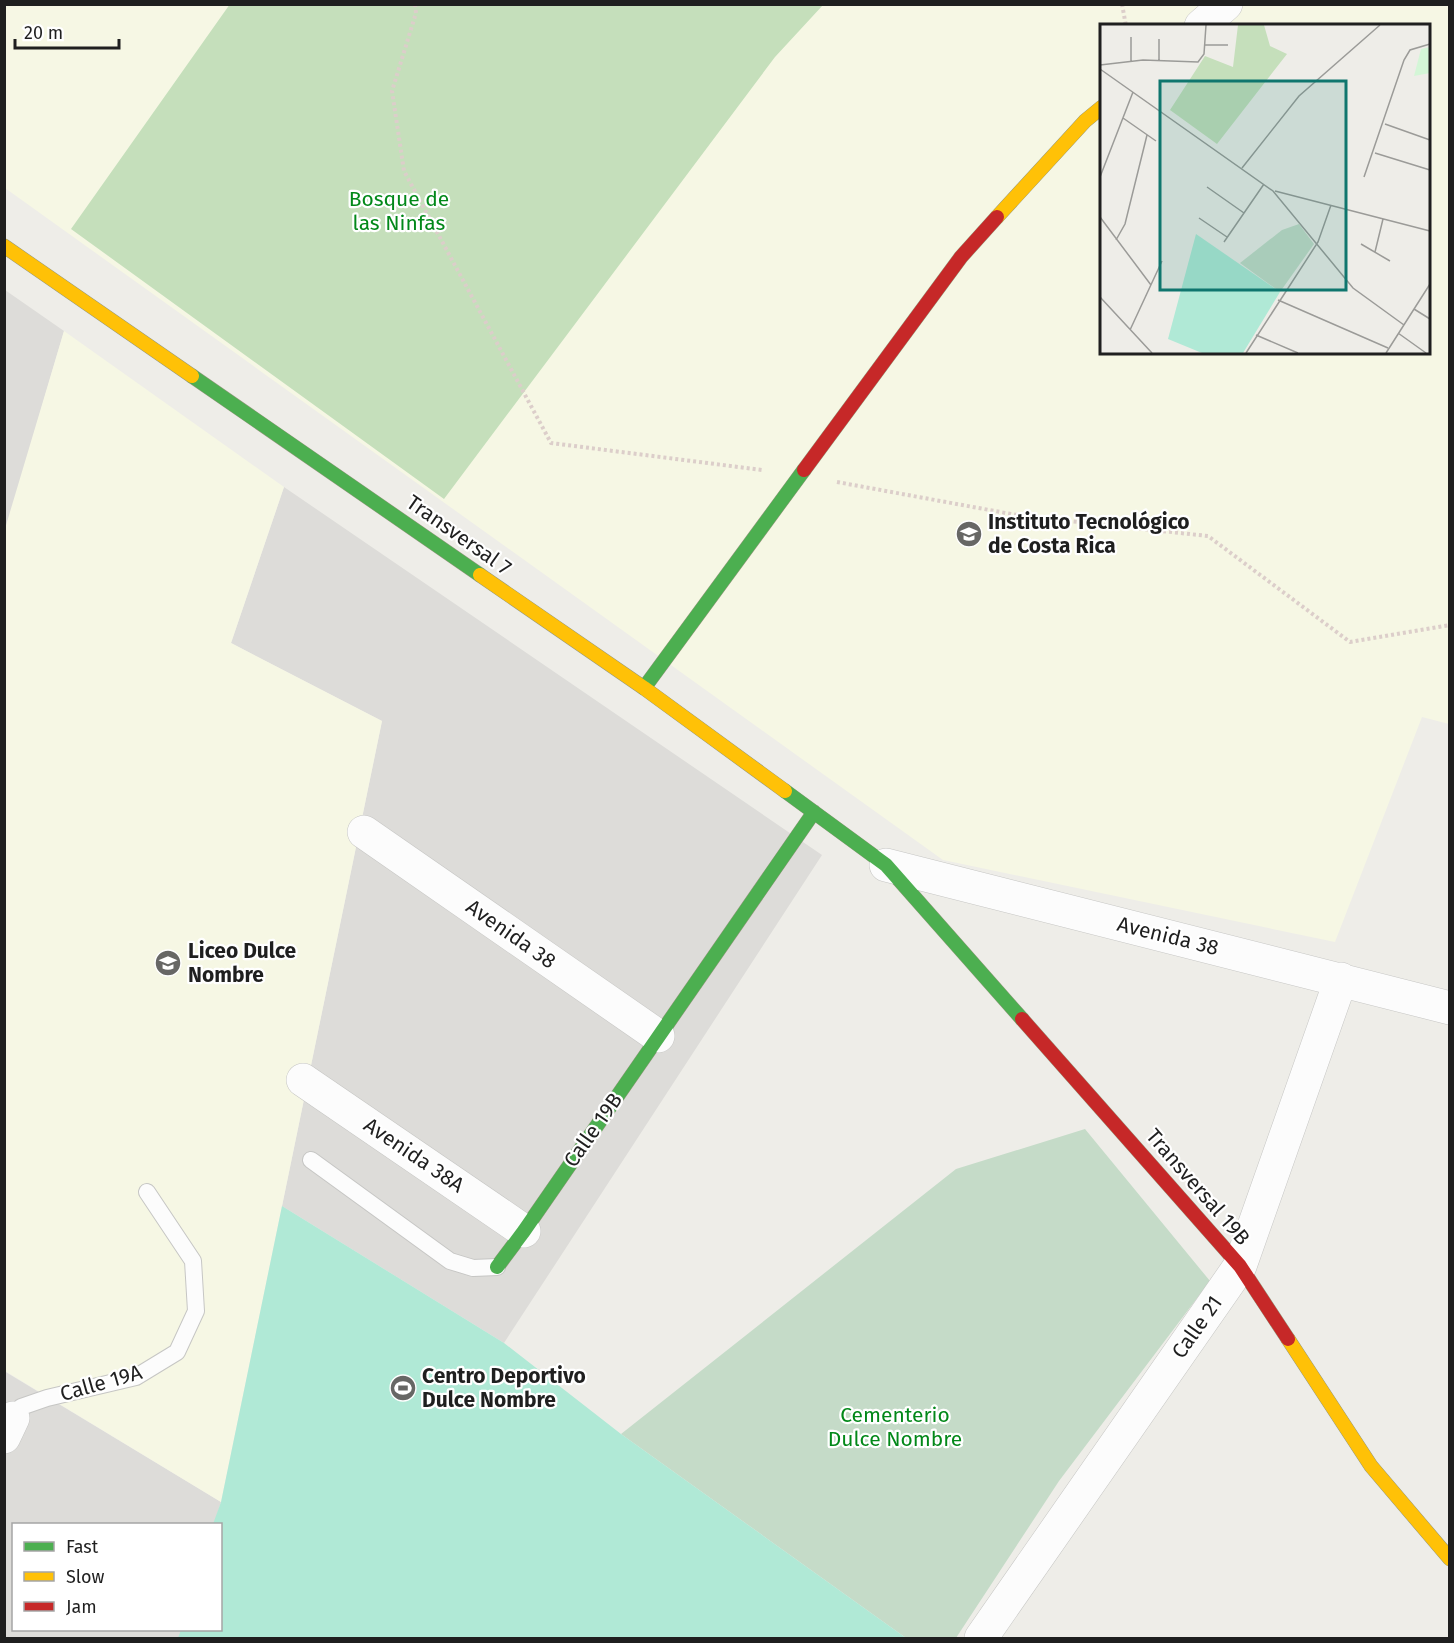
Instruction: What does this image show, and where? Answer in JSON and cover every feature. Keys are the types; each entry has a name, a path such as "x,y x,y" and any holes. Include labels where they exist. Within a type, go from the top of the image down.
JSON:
{"street":[{"path":"1203,24 1226,4"},
{"path":"644,688 961,257 1085,121 1100,108"},
{"name":"Transversal 7","path":"4,246 644,688 886,865"},
{"name":"Calle 19B","path":"497,1267 814,812"},
{"name":"Avenida 38","path":"364,832 658,1036"},
{"name":"Avenida 38","path":"886,865 1449,1008"},
{"name":"Transversal 19B","path":"886,865 1240,1266 1371,1466 1449,1559"},
{"name":"Calle 21","path":"981,1638 1240,1266 1341,979"},
{"name":"Avenida 38A","path":"303,1080 524,1231"}],"lane":[{"name":"Calle 19B","path":"311,1160 450,1261 473,1268 497,1267"},
{"name":"Calle 19A","path":"9,1427 21,1407 47,1398 136,1377 177,1352 195,1311 193,1261 147,1192"}],"path":[{"path":"415,4 416,13 392,92 404,171 550,443 801,475 1022,516 1208,536 1350,642 1449,625"},
{"path":"1122,4 1126,24"}],"shaded area":[{"name":"Instituto Tecnológico de Costa Rica","path":"5,5 1449,5 1449,724 1422,717 1335,942 943,860 5,188"},
{"path":"5,290 64,331 5,532"},
{"name":"Liceo Dulce Nombre","path":"64,331 284,487 231,643 382,721 221,1502 5,1371 4,532"},
{"path":"284,487 822,855 504,1343 282,1206 382,721 231,643"},
{"path":"4,1371 221,1502 214,1523 12,1523 12,1631 182,1631 179,1638 5,1638"}],"green space":[{"name":"Bosque de las Ninfas","path":"230,4 823,5 775,57 444,499 71,229"},
{"name":"Cementerio Dulce Nombre","path":"1085,1129 1210,1281 1059,1481 956,1638 906,1638 621,1434 956,1169"},
{"name":"Centro Deportivo Dulce Nombre","path":"282,1206 504,1343 621,1434 906,1638 178,1638 181,1631 222,1631 222,1523 213,1523 221,1502"}],"traffic: fast":[{"path":"192,376 480,575"},
{"path":"644,688 804,470"},
{"path":"785,791 886,865 1022,1019"},
{"path":"497,1267 814,812"}],"traffic: slow":[{"path":"997,217 1085,121 1100,109"},
{"path":"4,246 192,376"},
{"path":"480,575 644,688 785,791"},
{"path":"1288,1339 1371,1466 1450,1559"}],"traffic: jam":[{"path":"804,470 961,257 997,217"},
{"path":"1022,1019 1240,1266 1288,1339"}],"place":[{"name":"Instituto Tecnológico de Costa Rica","path":"969,534"},
{"name":"Liceo Dulce Nombre","path":"168,963"},
{"name":"Centro Deportivo Dulce Nombre","path":"403,1388"}]}
